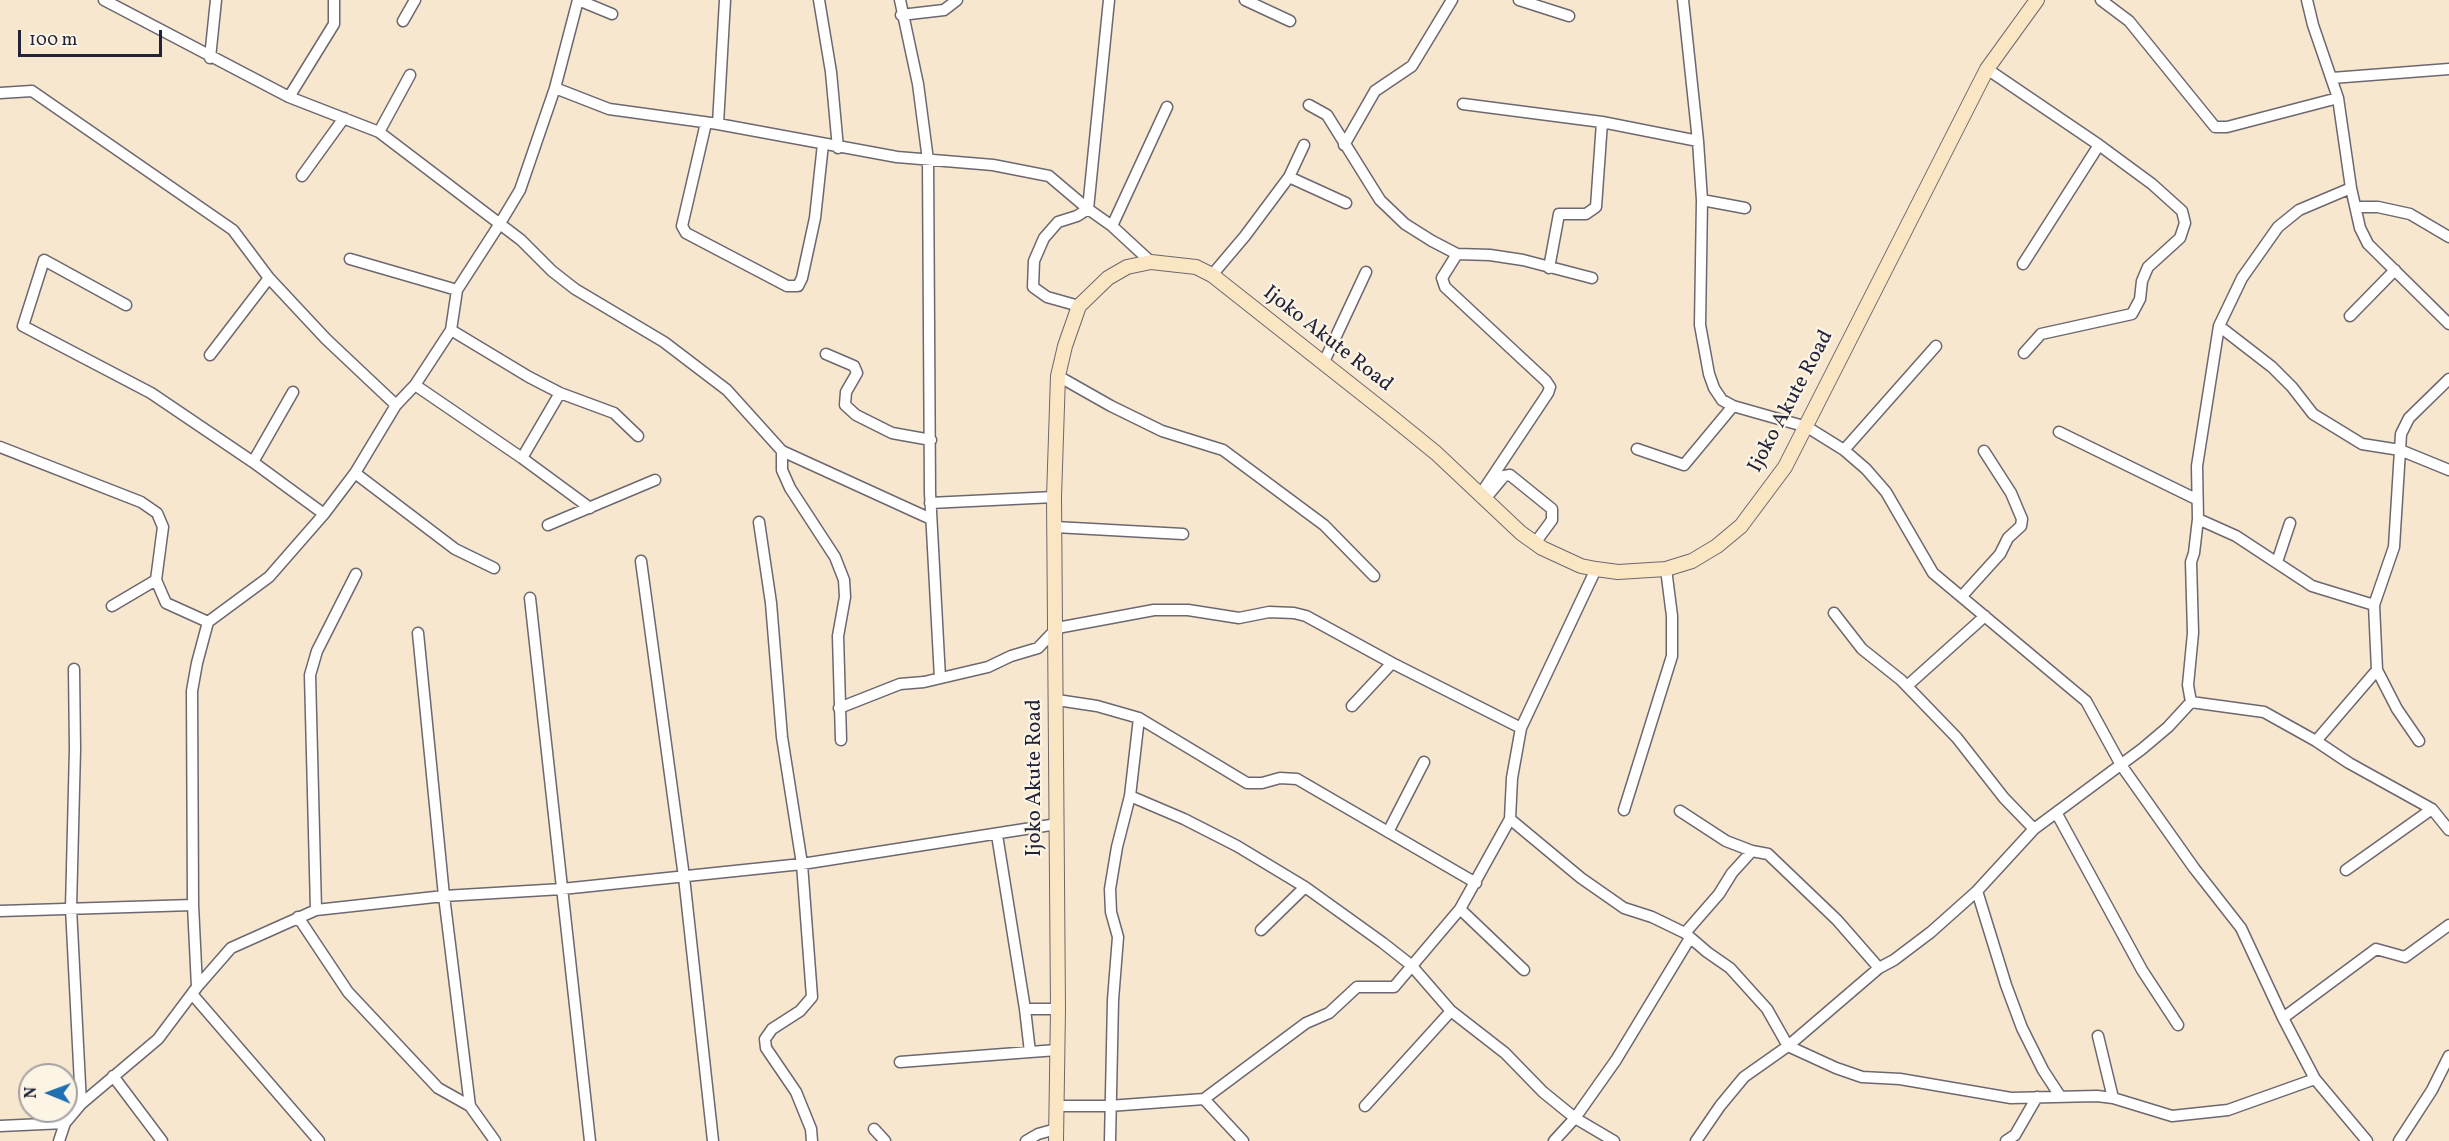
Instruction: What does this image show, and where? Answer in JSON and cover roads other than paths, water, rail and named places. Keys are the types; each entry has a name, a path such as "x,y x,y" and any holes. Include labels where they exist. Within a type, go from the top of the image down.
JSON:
{"main road":[{"name":"Ijoko Akute Road","path":"1056,1135 1057,628 1054,497 1058,376 1065,346 1079,306 1108,278 1127,267 1151,262 1196,267 1212,275 1388,414 1535,543 1566,560 1596,569 1618,572 1666,569 1692,561 1717,546 1740,526 1785,467 1987,69 2037,0"}],"street":[{"path":"104,0 210,58 289,97 379,132 521,240 552,271 575,289 664,342 727,390 782,451 931,519"},
{"path":"210,58 216,0"},
{"path":"289,97 334,24 334,0"},
{"path":"403,21 416,0"},
{"path":"320,1141 195,991 192,691 197,663 208,622 269,577 324,514 355,473 396,405 415,385 451,330 457,290 500,225 520,189 555,88 578,0 612,14"},
{"path":"718,124 725,0"},
{"path":"819,0 831,72 838,148"},
{"path":"900,0 901,15 918,84 928,160 930,503 940,678"},
{"path":"901,15 944,10 957,0"},
{"path":"1088,209 1108,0"},
{"path":"1245,0 1290,21"},
{"path":"1344,145 1375,92 1412,66 1452,0"},
{"path":"1519,0 1569,16"},
{"path":"1683,0 1702,200 1700,325 1709,375 1714,388 1722,400 1733,406 1807,427 1844,450 1866,469 1886,492 1933,573 2086,701 2121,765 2183,853 2241,928 2283,1018 2315,1079 2363,1140"},
{"path":"2101,0 2129,21 2215,127 2227,127 2338,98"},
{"path":"2307,0 2313,25 2338,98 2351,188 2360,228 2368,244 2449,324"},
{"path":"1987,69 2152,184 2182,211 2185,223 2180,238 2148,267 2142,281 2140,299 2132,314 2041,334 2025,353"},
{"path":"2332,78 2449,69"},
{"path":"379,132 410,75"},
{"path":"555,88 609,109 718,124 838,148 928,160 993,165 1049,176 1112,226 1151,262"},
{"path":"0,93 32,91 233,230 269,278 326,339 396,405"},
{"path":"1463,104 1602,122 1698,141"},
{"path":"1309,105 1327,115 1380,200 1405,225 1457,254 1490,255 1523,260 1592,278"},
{"path":"1112,226 1167,107"},
{"path":"302,176 344,118"},
{"path":"1549,268 1559,214 1586,214 1596,207 1602,122"},
{"path":"706,123 682,226 686,233 787,286 798,286 802,278 815,218 823,144"},
{"path":"1212,275 1245,236 1289,177 1304,145"},
{"path":"2023,264 2099,145"},
{"path":"1289,177 1346,203"},
{"path":"2191,702 2188,685 2193,633 2191,562 2198,519 2197,466 2219,326 2242,278 2278,227 2299,210 2351,188"},
{"path":"1702,200 1745,208"},
{"path":"2356,207 2378,207 2410,214 2449,237"},
{"path":"1079,306 1047,297 1033,287 1034,261 1044,238 1058,222 1077,216 1088,209"},
{"path":"1457,254 1442,278 1445,287 1550,387 1483,497"},
{"path":"350,259 457,290"},
{"path":"126,305 44,260 23,326 151,393 253,462 324,514"},
{"path":"2350,316 2395,270"},
{"path":"1323,364 1366,272"},
{"path":"210,355 269,278"},
{"path":"2219,326 2272,367 2292,387 2313,414 2362,444 2400,450 2449,470"},
{"path":"451,330 560,393 615,413 638,436"},
{"path":"1844,450 1936,346"},
{"path":"826,354 854,366 857,373 846,392 845,405 856,415 892,433 931,440"},
{"path":"1058,376 1162,431 1223,450 1324,525 1374,576"},
{"path":"2419,741 2397,709 2377,670 2374,605 2394,547 2401,434 2409,418 2449,380"},
{"path":"415,385 522,458 590,508"},
{"path":"253,462 293,393"},
{"path":"522,458 560,393"},
{"path":"1637,449 1684,465 1733,406"},
{"path":"2059,432 2196,499"},
{"path":"0,447 141,502 157,513 163,527 156,580 166,603 208,622"},
{"path":"782,451 782,470 790,488 836,557 844,580 844,597 838,636 841,740"},
{"path":"1962,596 2000,554 2008,538 2021,526 2022,519 2011,493 1984,451"},
{"path":"355,473 455,549 494,568"},
{"path":"1483,497 1504,476 1510,475 1552,509 1552,520 1535,543"},
{"path":"548,525 655,480"},
{"path":"930,503 1054,497"},
{"path":"2198,519 2236,536 2312,586 2374,605"},
{"path":"759,522 774,634 781,727 802,864 812,997 800,1011 772,1029 765,1039 766,1048 788,1080 802,1106 811,1129 812,1141"},
{"path":"2277,562 2289,523"},
{"path":"1055,527 1183,534"},
{"path":"640,561 684,877 713,1141"},
{"path":"1056,1106 1109,1106 1204,1099 1306,1023 1329,1014 1357,987 1394,987 1460,909 1510,819 1512,778 1521,728 1596,569"},
{"path":"1624,810 1672,656 1672,616 1666,569"},
{"path":"316,910 310,675 317,651 356,573"},
{"path":"112,606 156,580"},
{"path":"530,598 591,1141"},
{"path":"839,708 900,684 988,667 1011,656 1038,648 1057,628 1154,609 1188,610 1239,618 1269,612 1306,616 1392,663 1521,728"},
{"path":"1834,613 1862,649 1907,686 1957,738 2004,798 2034,829"},
{"path":"1907,686 1985,616"},
{"path":"418,633 444,896 470,1106"},
{"path":"1352,706 1392,663"},
{"path":"74,669 75,749 71,908 81,1104"},
{"path":"2316,741 2377,670"},
{"path":"1057,700 1097,706 1139,718 1247,783 1262,783 1280,778 1297,779 1476,883"},
{"path":"2191,702 2264,712 2432,809 2449,830"},
{"path":"1695,1141 1744,1077 1788,1047 1879,968 1894,960 1931,932 1977,891 2034,829 2057,814 2168,727 2191,702"},
{"path":"1110,1141 1113,1000 1118,937 1111,912 1110,889 1130,796 1139,718"},
{"path":"1388,832 1424,762"},
{"path":"1130,796 1184,819 1237,846 1305,887 1411,965 1451,1011 1505,1053 1543,1092 1575,1118 1614,1141"},
{"path":"2346,870 2432,809"},
{"path":"1680,811 1726,841 1752,851 1768,854 1837,920 1879,968"},
{"path":"2057,814 2142,970 2178,1025"},
{"path":"1510,819 1581,878 1624,908 1652,917 1687,935 1730,968 1767,1009 1788,1047 1862,1077 1900,1079 2012,1098 2060,1096 2113,1098 2172,1116 2199,1115 2228,1110 2315,1079"},
{"path":"78,1108 158,1039 231,948 316,910 444,896 562,889 802,864 1057,824"},
{"path":"997,835 1030,1052"},
{"path":"1554,1141 1575,1118 1616,1060 1687,935 1752,851"},
{"path":"1261,930 1305,887"},
{"path":"1977,891 2022,1028 2043,1070 2060,1096"},
{"path":"0,911 193,906"},
{"path":"1460,909 1524,970"},
{"path":"298,917 348,992 438,1088 470,1106 495,1141"},
{"path":"2283,1018 2376,949 2405,957 2449,925"},
{"path":"1025,1009 1058,1009"},
{"path":"1365,1106 1451,1011"},
{"path":"2098,1036 2113,1098"},
{"path":"900,1062 1057,1050"},
{"path":"2399,1141 2432,1090 2449,1056"},
{"path":"113,1076 162,1141"},
{"path":"2014,1139 2037,1097"},
{"path":"1204,1099 1243,1141"},
{"path":"0,1126 65,1123 59,1141"},
{"path":"874,1129 885,1141"},
{"path":"1026,1141 1038,1134 1056,1135"}]}
